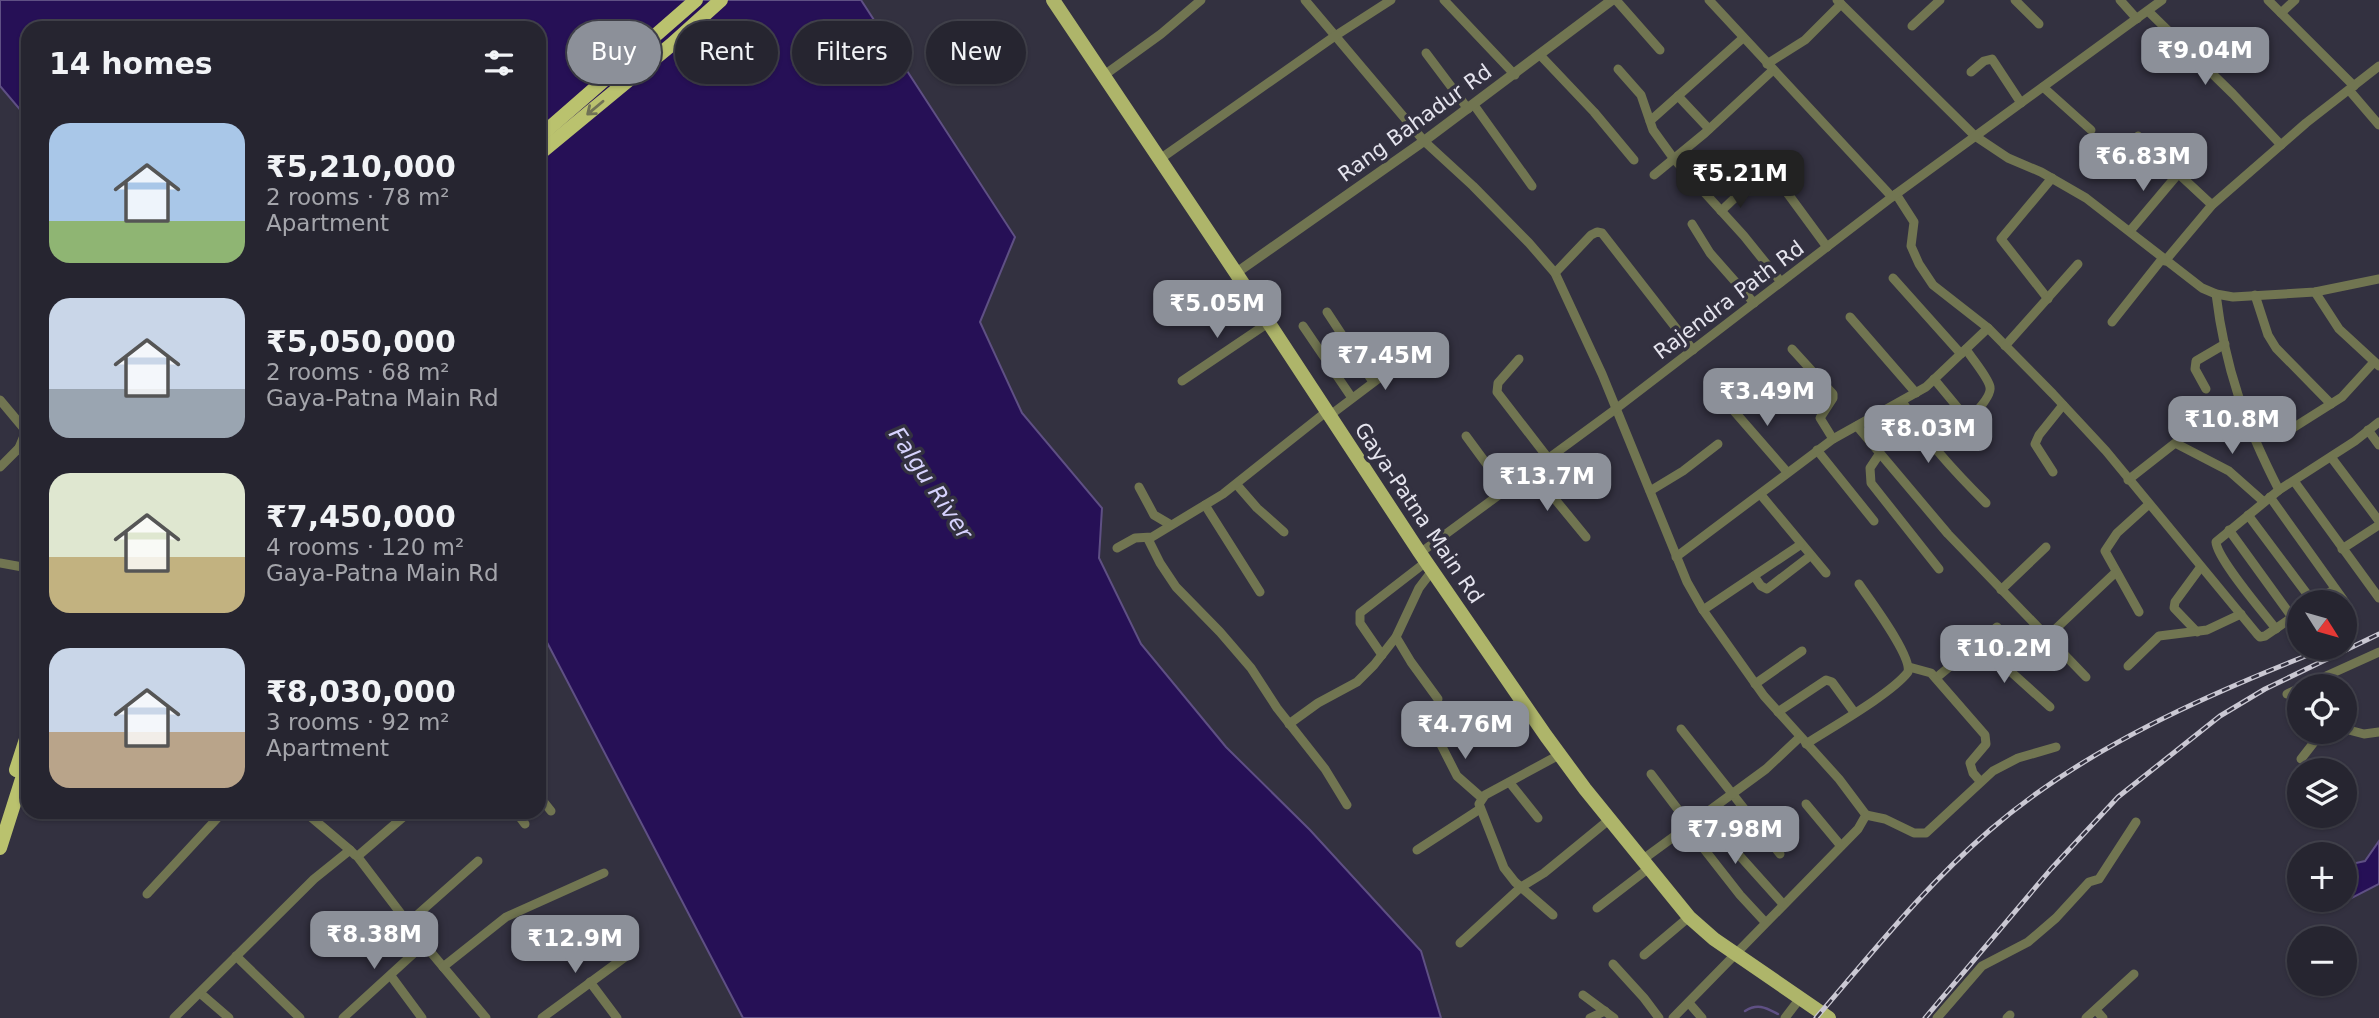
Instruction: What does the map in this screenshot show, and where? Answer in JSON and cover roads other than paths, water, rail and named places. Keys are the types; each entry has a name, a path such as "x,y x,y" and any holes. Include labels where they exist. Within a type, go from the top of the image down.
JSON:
{"highway":[{"path":"546,131 696,0"},
{"path":"546,148 721,0"},
{"path":"0,818 21,754"},
{"path":"0,848 21,782"}],"main road":[{"name":"Gaya-Patna Main Rd","path":"1053,0 1426,562 1559,755 1645,864 1702,930 1829,1018"}],"street":[{"path":"1103,76 1161,34 1201,0"},
{"path":"1305,0 1424,141 1473,186 1555,273 1617,408 1676,557 1703,610 1755,684 1839,779 1866,815 1885,819 1922,834 1931,829 1980,781 2003,764 2056,747"},
{"path":"1160,159 1391,0"},
{"path":"1444,0 1515,75"},
{"path":"1614,0 1660,50"},
{"name":"Rang Bahadur Rd","path":"1236,273 1424,141 1614,0"},
{"path":"1709,0 1894,196 1914,222 1911,246 1919,264 1939,291 1989,328 2063,405 2260,637 2287,621"},
{"path":"1912,26 1940,0"},
{"path":"2120,0 2137,19"},
{"name":"Rajendra Path Rd","path":"1382,655 1360,623 1360,613 1426,562 1505,489 1617,408 1894,196 2162,0"},
{"path":"2268,0 2352,88 2379,125"},
{"path":"2281,13 2295,0"},
{"path":"1654,175 1709,129 1770,67 1811,36 1839,2 1975,136 2008,158 2052,178 2086,198 2189,280 2216,294 2233,297 2315,292 2379,279"},
{"path":"2022,2 2039,24"},
{"path":"2148,11 2234,94 2281,145"},
{"path":"1650,121 1743,38"},
{"path":"1426,53 1532,186"},
{"path":"1540,55 1634,159"},
{"path":"1971,72 1984,61 1992,60 2021,103"},
{"path":"1618,69 1641,95 1657,137 1781,282"},
{"path":"2112,321 2212,205 2281,145 2352,88 2377,72"},
{"path":"2043,87 2091,130"},
{"path":"1678,96 1709,129"},
{"path":"2138,136 2212,205"},
{"path":"2130,231 2178,174"},
{"path":"1721,211 1758,177 1770,175 1780,183 1827,247"},
{"path":"2048,299 2001,239 2052,178"},
{"path":"1692,224 1717,262 1754,303"},
{"path":"1555,273 1591,234 1602,233 1693,350"},
{"path":"2005,346 2078,264"},
{"path":"1894,278 1963,352 1991,390 1968,420 1935,450"},
{"path":"2285,433 2331,404 2376,364 2339,329 2315,292"},
{"path":"2216,294 2241,410 2279,490"},
{"path":"2255,295 2268,335 2276,348 2331,404"},
{"path":"1327,312 1373,382"},
{"path":"1850,317 1916,393"},
{"path":"1182,381 1268,323"},
{"path":"1303,326 1352,398"},
{"path":"1676,557 1833,439 1916,393 1989,328"},
{"path":"2206,389 2195,369 2196,361 2225,344"},
{"path":"1117,548 1135,538 1148,538 1171,526 1237,485 1327,414 1423,345"},
{"path":"1793,349 1833,394 1820,418 1833,439"},
{"path":"1519,359 1498,383 1497,392 1548,458"},
{"path":"1934,379 1968,420"},
{"path":"0,400 21,425"},
{"path":"1902,401 1935,450 1986,503"},
{"path":"1727,403 1787,472"},
{"path":"2053,472 2035,444 2063,405"},
{"path":"2276,629 2216,547 2216,542 2279,490 2379,422"},
{"path":"1857,426 1948,534 2086,677"},
{"path":"2128,480 2193,429"},
{"path":"2368,430 2379,445"},
{"path":"1466,436 1505,489"},
{"path":"1,464 21,443"},
{"path":"1650,491 1683,471 1718,444"},
{"path":"2177,444 2229,471 2267,500 2335,589"},
{"path":"1817,450 1874,521"},
{"path":"1880,453 1870,468 1871,483 1939,569"},
{"path":"2331,457 2379,523 2342,549"},
{"path":"1531,470 1586,537"},
{"path":"2294,481 2379,598"},
{"path":"1237,485 1257,508 1284,532"},
{"path":"1139,487 1154,515 1171,526"},
{"path":"1761,495 1826,573"},
{"path":"1205,505 1260,592"},
{"path":"2139,612 2106,555 2106,546 2148,505"},
{"path":"2248,515 2304,590"},
{"path":"2229,530 2287,604"},
{"path":"1148,538 1176,587 1232,645 1325,769 1347,805"},
{"path":"1703,610 1800,545"},
{"path":"2001,590 2046,547"},
{"path":"1754,576 1761,586 1767,589 1811,556"},
{"path":"1289,724 1318,702 1357,682 1382,655 1396,637 1419,587 1426,562"},
{"path":"0,563 21,567"},
{"path":"2197,632 2174,607 2200,568"},
{"path":"2047,637 2116,572"},
{"path":"1860,584 1909,667 1931,673 1937,678 1985,735 1986,744 1970,763 1973,773 1980,781"},
{"path":"2128,666 2159,636 2197,632 2218,626 2241,614"},
{"path":"1937,678 1997,627"},
{"path":"1396,637 1437,699"},
{"path":"1979,643 2050,707"},
{"path":"1755,684 1802,651"},
{"path":"2331,674 2379,652"},
{"path":"1597,908 1688,825 1803,741 1854,712 1900,681 1909,667"},
{"path":"1778,712 1826,680 1832,682 1854,712"},
{"path":"1681,729 1780,854"},
{"path":"2357,732 2379,732"},
{"path":"1435,733 1457,776 1482,798"},
{"path":"2302,758 2313,744"},
{"path":"1482,798 1559,755"},
{"path":"1651,774 1740,895 1765,922"},
{"path":"1510,783 1538,818"},
{"path":"1482,798 1480,809 1494,839 1500,863 1521,887 1553,915"},
{"path":"1806,804 1841,846"},
{"path":"546,805 551,811"},
{"path":"1417,850 1480,809"},
{"path":"1673,1018 1858,829 1866,815"},
{"path":"147,894 217,819"},
{"path":"313,819 354,853 424,944 486,1018"},
{"path":"174,1018 314,879 400,819"},
{"path":"521,819 525,824"},
{"path":"1460,943 1521,887 1544,873 1610,819"},
{"path":"1937,1018 1982,966 2028,942 2056,918 2089,882 2099,879 2136,822"},
{"path":"1730,845 1783,904"},
{"path":"408,923 478,861"},
{"path":"443,967 506,917 604,873"},
{"path":"1644,955 1689,917"},
{"path":"342,1018 424,944"},
{"path":"236,956 300,1018"},
{"path":"547,1017 625,957"},
{"path":"1613,964 1659,1018"},
{"path":"2086,1018 2134,974"},
{"path":"391,976 422,1018"},
{"path":"590,982 617,1018"},
{"path":"200,993 229,1018"},
{"path":"1583,995 1614,1018"},
{"path":"1785,1018 1803,999"},
{"path":"1689,1003 1702,1018"},
{"path":"2095,1010 2103,1018"},
{"path":"1590,1018 1605,1011"}],"water":[{"name":"Falgu River","path":"0,0 861,0 875,21 792,21 792,84 912,84 912,78 1015,237 980,322 1022,413 1102,508 1099,558 1141,644 1226,747 1310,830 1421,951 1441,1018 743,1018 546,640 546,21 21,21 21,111 0,86"},
{"path":"2379,841 2379,884 2357,895 2357,863 2365,861"}],"waterway":[{"path":"1745,1011 1758,1007 1778,1014"}],"railway":[{"path":"1925,1018 2051,869 2118,797 2220,716 2265,689 2379,634"},
{"path":"1816,1018 1943,874 2027,800 2066,773 2150,725 2237,684 2296,660"}]}
